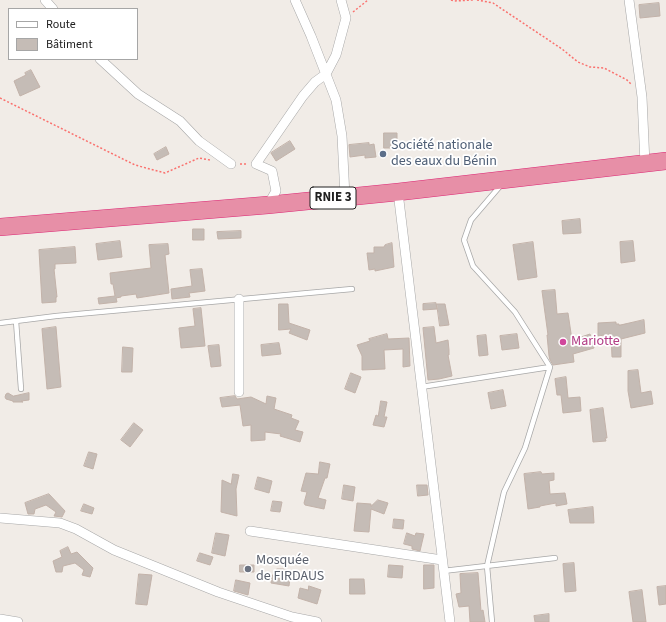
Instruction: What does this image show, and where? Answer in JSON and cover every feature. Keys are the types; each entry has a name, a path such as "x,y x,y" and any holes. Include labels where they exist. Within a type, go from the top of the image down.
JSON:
{"highway":[{"name":"RNIE 3","path":"0,227 268,205 345,196 398,192 666,161"}],"street":[{"path":"45,0 52,8"},
{"path":"295,0 336,100 342,136 345,196"},
{"path":"268,205 276,190 272,171 256,164 304,96 315,82 326,74 336,55 346,18 341,0"},
{"path":"629,0 642,97 645,164"},
{"path":"101,60 138,94 180,121 199,141 230,164"},
{"path":"398,192 450,622"},
{"path":"238,392 239,299"},
{"path":"0,518 60,524 76,529 114,550 218,592 292,617 317,622"},
{"path":"250,531 442,560"},
{"path":"0,619 18,622"}],"lane":[{"path":"505,180 471,220 464,240 473,266 516,312 530,338 550,367"},
{"path":"0,323 56,316 352,289"},
{"path":"16,321 21,389"},
{"path":"421,387 550,367"},
{"path":"492,622 486,566 504,492 525,448 550,367"},
{"path":"443,571 555,558"}],"path":[{"path":"346,18 368,0"},
{"path":"450,0 473,0"},
{"path":"477,0 493,3 562,49 578,62 590,68 604,68 627,80 642,97"},
{"path":"0,98 135,165 165,173 199,158 211,160"},
{"path":"230,164 256,164"}],"building":[{"path":"659,3 660,16 640,18 639,5"},
{"path":"31,70 40,87 20,96 14,81 26,75 25,73"},
{"path":"384,133 397,133 397,148 384,148"},
{"path":"290,141 295,149 276,161 271,153"},
{"path":"369,143 369,145 374,144 376,157 365,158 365,155 350,157 349,145"},
{"path":"166,147 169,154 157,160 154,154"},
{"path":"580,219 581,233 563,234 562,221"},
{"path":"193,229 204,229 204,240 193,240"},
{"path":"241,231 241,238 218,239 217,232"},
{"path":"120,241 122,257 98,260 96,244"},
{"path":"633,241 635,261 621,263 620,242"},
{"path":"533,242 537,277 518,280 513,245"},
{"path":"392,243 394,267 375,271 375,269 369,270 367,253 374,253 374,247 384,247 385,245"},
{"path":"168,244 169,254 165,255 169,293 137,298 136,294 121,296 116,298 117,302 99,304 98,298 115,296 113,284 111,284 110,273 151,268 149,245"},
{"path":"75,247 76,263 55,264 56,302 42,303 39,250"},
{"path":"202,269 205,291 189,293 190,297 172,299 171,289 192,286 190,270"},
{"path":"555,290 557,314 568,313 572,340 590,334 594,348 573,354 574,362 553,365 549,356 548,335 542,291"},
{"path":"436,303 437,309 423,310 423,304"},
{"path":"279,304 288,304 289,323 310,330 307,340 289,333 291,329 279,330"},
{"path":"437,304 445,304 449,325 440,326"},
{"path":"201,308 205,346 181,348 179,328 195,326 193,309"},
{"path":"644,320 645,333 621,339 621,357 612,357 611,334 598,336 598,323 616,322 616,324 619,325"},
{"path":"56,327 61,387 47,389 42,329"},
{"path":"434,327 436,343 448,340 448,355 452,376 428,380 423,328"},
{"path":"387,334 388,339 409,338 410,366 403,367 403,349 384,350 385,369 362,370 362,356 357,345 370,341 369,339"},
{"path":"517,334 519,348 502,350 500,336"},
{"path":"486,335 488,355 479,356 477,336"},
{"path":"279,343 281,354 262,356 261,345"},
{"path":"219,345 221,366 211,367 208,346"},
{"path":"123,347 133,348 132,372 122,372"},
{"path":"638,370 641,393 651,391 653,404 631,408 628,391 628,371"},
{"path":"351,373 361,377 355,393 345,389"},
{"path":"566,377 568,398 580,397 581,411 563,413 561,395 557,395 555,379"},
{"path":"503,390 506,406 491,409 488,393"},
{"path":"8,393 13,396 29,393 29,400 21,401 23,402 13,402 5,397"},
{"path":"235,396 237,399 251,397 266,404 267,396 276,398 274,409 292,415 291,418 299,421 295,430 303,432 300,442 280,436 281,434 265,432 265,440 251,441 251,425 243,426 240,405 222,407 220,398"},
{"path":"381,401 387,402 384,417 387,417 384,427 373,425 376,415 378,416"},
{"path":"603,408 607,438 605,438 606,441 593,442 590,410"},
{"path":"134,423 143,430 130,447 121,440"},
{"path":"89,452 97,454 93,469 84,466"},
{"path":"320,462 330,464 327,478 325,478 318,498 326,500 324,509 305,505 304,503 307,492 301,491 306,473 318,474"},
{"path":"541,472 542,474 554,473 554,480 549,481 550,494 565,493 567,504 556,506 556,503 528,509 524,474"},
{"path":"233,474 239,475 236,489 237,516 221,512 222,480 231,484"},
{"path":"258,477 272,481 269,493 255,489"},
{"path":"344,485 355,487 353,501 342,499"},
{"path":"417,485 427,485 428,495 418,496"},
{"path":"49,494 65,511 62,517 54,516 56,512 46,505 35,509 34,514 28,514 25,503"},
{"path":"378,500 388,503 384,514 371,509 369,532 354,531 357,503 371,504 371,506"},
{"path":"273,501 282,502 280,512 271,511"},
{"path":"84,504 94,508 92,514 81,511"},
{"path":"593,507 594,523 570,523 568,510"},
{"path":"394,519 404,520 403,529 393,528"},
{"path":"216,533 229,535 225,556 212,553"},
{"path":"407,533 415,536 416,533 424,534 420,551 412,549 412,546 404,544"},
{"path":"68,547 71,554 77,552 93,568 90,577 82,575 84,570 75,563 63,566 62,572 56,572 53,561 62,557 60,551"},
{"path":"200,553 213,557 210,565 197,561"},
{"path":"574,563 576,591 565,592 563,564"},
{"path":"240,565 254,565 254,572 240,572"},
{"path":"389,565 403,566 402,578 388,577"},
{"path":"424,565 434,565 434,588 424,589"},
{"path":"277,569 286,569 286,577 290,578 289,586 271,583 272,575 277,576"},
{"path":"478,573 481,611 483,610 485,622 470,622 469,606 459,607 456,594 461,593 460,574"},
{"path":"139,574 152,575 147,605 136,604"},
{"path":"350,579 364,579 365,594 350,594"},
{"path":"236,580 250,583 248,595 234,591"},
{"path":"309,586 321,590 317,604 298,598 300,588 308,590"},
{"path":"666,586 666,604 659,605 657,587"},
{"path":"642,590 646,622 633,622 629,592"},
{"path":"549,614 549,622 535,622 534,616"}],"place":[{"name":"Société nationale des eaux du Bénin","path":"383,154"},
{"name":"Mariotte","path":"563,342"},
{"name":"Mosquée de FIRDAUS","path":"248,569"}]}
